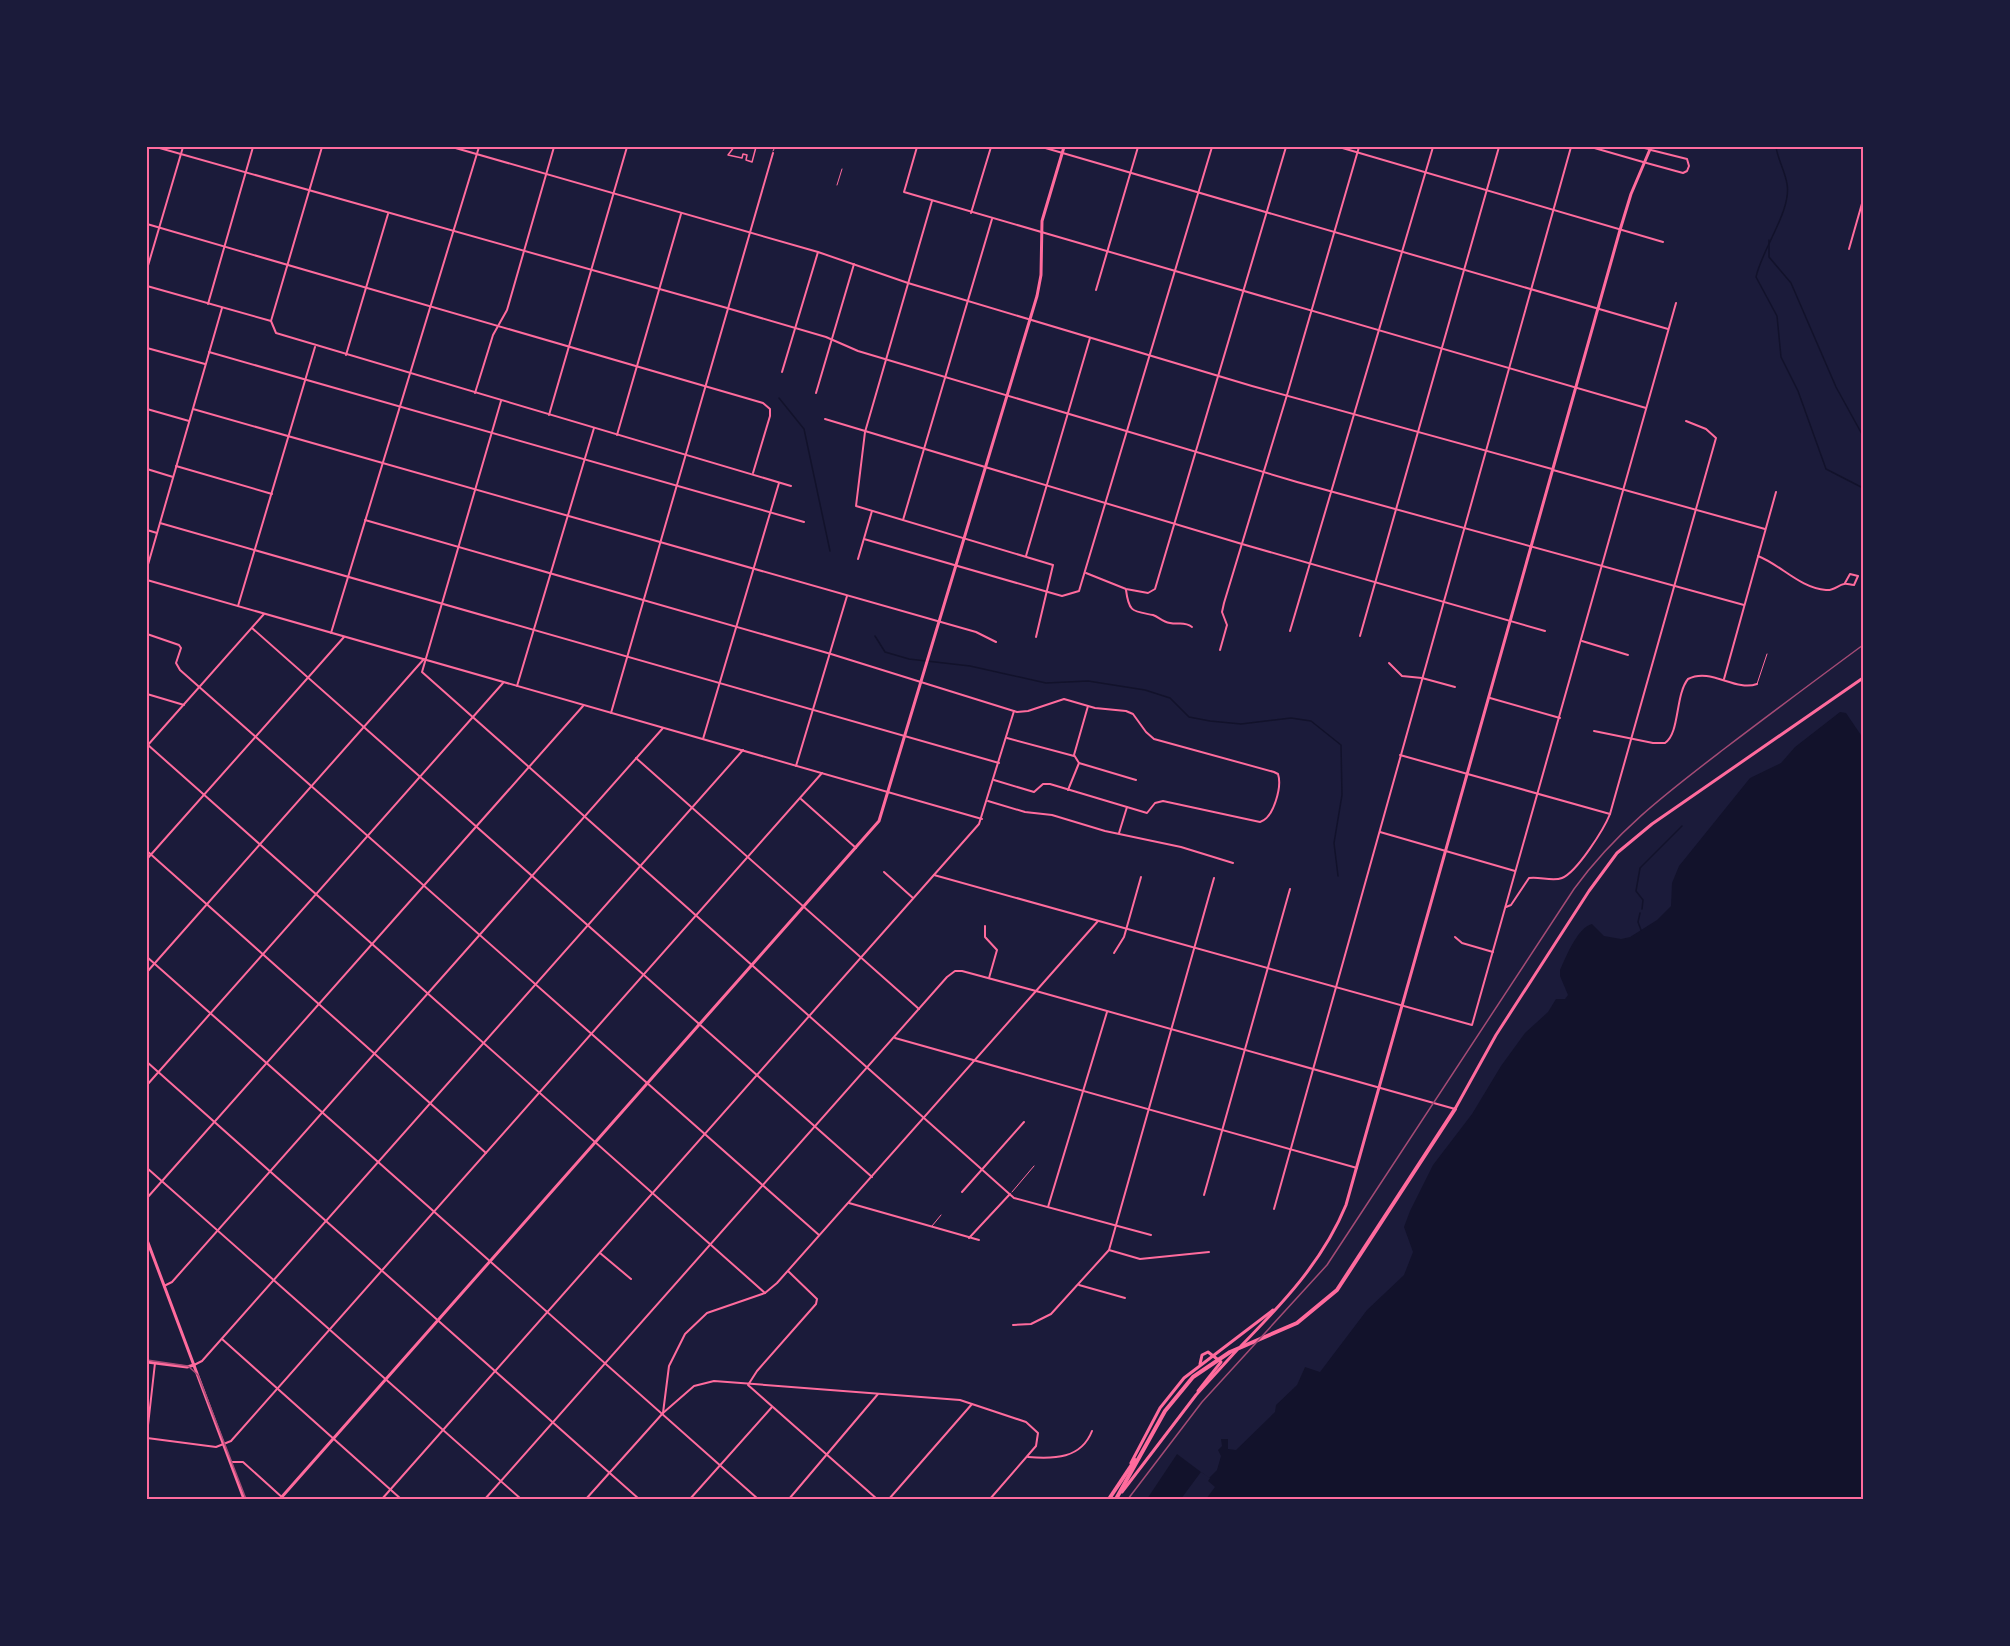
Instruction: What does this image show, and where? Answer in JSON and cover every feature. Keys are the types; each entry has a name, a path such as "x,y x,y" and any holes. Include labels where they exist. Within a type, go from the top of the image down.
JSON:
{"highway":[{"path":"1109,1499 1176,1396 1206,1367 1230,1352 1281,1332 1305,1318 1331,1297 1350,1274 1390,1207 1455,1109"},
{"path":"1117,1498 1149,1439"}],"main road":[{"path":"282,1498 880,820 890,793 1040,286 1041,233 1064,147"},
{"path":"1196,1395 1301,1281 1328,1242 1343,1212 1490,698 1620,230 1650,148"},
{"path":"1455,1109 1514,1006 1583,899 1617,853 1652,824 1863,678"},
{"path":"147,1240 244,1499"},
{"path":"1214,1354 1277,1308"},
{"path":"1117,1498 1220,1364 1220,1359 1214,1354 1204,1353 1200,1364 1166,1399 1123,1478"},
{"path":"147,1362 187,1367 194,1365"}],"street":[{"path":"156,147 660,288 1196,452 1744,605"},
{"path":"147,269 183,147"},
{"path":"208,304 253,147"},
{"path":"322,147 271,321 272,328 279,335 791,486"},
{"path":"452,147 818,252 909,283 1219,376 1765,528"},
{"path":"331,633 479,147"},
{"path":"475,393 493,335 499,326 524,251 554,147"},
{"path":"549,415 627,147"},
{"path":"735,147 728,155 742,158 743,154 747,155 746,160 752,162 756,147"},
{"path":"917,147 904,192 1646,408"},
{"path":"971,213 991,147"},
{"path":"1042,147 1668,329"},
{"path":"1096,290 1138,147"},
{"path":"864,539 1062,596 1081,588 1212,147"},
{"path":"1086,573 1126,589 1148,593 1153,591 1286,147"},
{"path":"1339,147 1663,242"},
{"path":"1220,650 1227,625 1222,609 1359,147"},
{"path":"1290,631 1433,147"},
{"path":"1360,636 1485,189 1499,147"},
{"path":"1274,1209 1571,147"},
{"path":"1591,147 1683,173 1688,169 1687,159 1640,147"},
{"path":"611,713 773,153"},
{"path":"1849,249 1863,200"},
{"path":"932,201 865,432 856,506 966,537 1053,565 1036,637"},
{"path":"346,355 388,213"},
{"path":"617,435 681,214"},
{"path":"1858,216 1863,217"},
{"path":"903,520 992,219"},
{"path":"147,224 706,385 768,407 770,416 753,474"},
{"path":"782,372 818,252"},
{"path":"816,393 854,264"},
{"path":"147,286 271,321"},
{"path":"934,875 1472,1025 1676,303"},
{"path":"147,568 222,308"},
{"path":"1026,556 1091,337"},
{"path":"238,606 315,346"},
{"path":"147,348 206,365"},
{"path":"209,352 804,522"},
{"path":"501,401 422,672 1010,1194 1151,1236"},
{"path":"147,409 189,421"},
{"path":"193,409 976,632 996,642"},
{"path":"825,419 1174,524 1545,631"},
{"path":"1506,907 1510,905 1529,878 1559,879 1568,874 1604,827 1610,814 1716,438 1704,428 1686,421"},
{"path":"517,686 594,428"},
{"path":"176,466 272,494"},
{"path":"147,469 173,477"},
{"path":"703,739 780,482"},
{"path":"1724,679 1776,492"},
{"path":"858,559 872,511"},
{"path":"365,520 923,681 1014,711 1028,711 1061,698 1088,706 1126,711 1133,714 1154,739 1278,774 1280,781 1274,804 1263,821 1162,801 1155,803 1149,813 1045,783 1034,792 994,780"},
{"path":"160,523 999,763"},
{"path":"147,530 157,533"},
{"path":"1758,556 1815,587 1830,590 1845,584 1855,584 1857,576 1850,574 1845,584"},
{"path":"147,580 982,819"},
{"path":"1126,589 1130,608 1137,613 1155,615 1168,623 1184,622 1192,627"},
{"path":"796,766 847,596"},
{"path":"264,614 147,746 765,1293"},
{"path":"252,627 872,1177"},
{"path":"147,634 179,645 181,648 176,663 200,688 819,1235"},
{"path":"147,860 345,637"},
{"path":"1581,641 1628,655"},
{"path":"147,972 424,659"},
{"path":"1389,663 1400,675 1455,687"},
{"path":"1593,731 1665,743 1671,737 1681,693 1688,679 1700,675 1752,686 1757,684"},
{"path":"147,1085 504,682"},
{"path":"147,694 184,705"},
{"path":"1490,698 1560,718"},
{"path":"147,1198 583,705"},
{"path":"1074,756 1088,706"},
{"path":"382,1499 914,899 982,819 1014,711"},
{"path":"164,1286 172,1282 218,1231 663,728"},
{"path":"1006,738 1074,756 1079,763 1136,780"},
{"path":"194,1365 202,1361 222,1339 742,750"},
{"path":"1400,755 1610,814"},
{"path":"636,758 919,1009"},
{"path":"1068,790 1079,763"},
{"path":"155,1363 147,1436 216,1447 231,1441 822,773"},
{"path":"801,799 856,848"},
{"path":"988,801 1181,846 1233,863"},
{"path":"1119,833 1127,807"},
{"path":"1378,832 1515,871"},
{"path":"147,851 486,1152"},
{"path":"884,872 914,899"},
{"path":"1114,953 1126,929 1141,877"},
{"path":"1013,1325 1031,1324 1048,1316 1109,1250 1214,878"},
{"path":"1204,1195 1290,889"},
{"path":"663,1413 669,1366 685,1334 708,1313 765,1293 788,1271 1098,921"},
{"path":"985,926 985,937 997,950 989,978"},
{"path":"1455,937 1462,944 1493,952"},
{"path":"147,957 758,1499"},
{"path":"485,1499 955,971 989,978 1245,1048 1455,1109"},
{"path":"1048,1207 1107,1010"},
{"path":"894,1037 1357,1168"},
{"path":"147,1062 639,1499"},
{"path":"962,1192 1024,1122"},
{"path":"147,1168 521,1499"},
{"path":"969,1238 1010,1194"},
{"path":"849,1203 979,1240"},
{"path":"1109,1250 1140,1259 1209,1251"},
{"path":"600,1253 631,1279"},
{"path":"748,1385 816,1304 817,1299 788,1271"},
{"path":"1079,1285 1125,1298"},
{"path":"222,1339 401,1499"},
{"path":"586,1499 663,1413 699,1383 714,1381 973,1402 1036,1428 1038,1440 1028,1457 990,1499"},
{"path":"748,1385 878,1499"},
{"path":"789,1499 878,1394"},
{"path":"889,1499 973,1402"},
{"path":"690,1499 772,1406"},
{"path":"1028,1457 1071,1455 1086,1442 1092,1431"},
{"path":"230,1462 243,1462 282,1498"}],"lane":[{"path":"773,153 775,147"},
{"path":"837,184 842,169"},
{"path":"1757,684 1767,654"},
{"path":"1010,1194 1034,1166"},
{"path":"931,1227 941,1215"}],"shaded area":[{"path":"1840,712 1846,713 1863,738 1863,1499 1147,1499 1177,1454 1209,1478 1217,1470 1221,1456 1218,1450 1222,1446 1221,1439 1228,1439 1228,1449 1236,1450 1275,1412 1276,1405 1297,1385 1305,1367 1320,1372 1367,1310 1404,1275 1413,1252 1404,1227 1433,1165 1472,1114 1501,1066 1525,1033 1548,1012 1556,999 1565,999 1568,995 1560,976 1560,970 1582,931 1592,924 1604,936 1621,939 1630,937 1657,920 1671,906 1672,883 1679,866 1750,778 1781,763 1795,747"}],"pier":[{"path":"1201,1472 1210,1478 1208,1481 1215,1487 1206,1499 1181,1499"}],"waterway":[{"path":"1776,147 1786,179 1787,194 1781,217 1756,277 1777,316 1781,357 1798,391 1826,469 1863,488"},
{"path":"1769,240 1769,257 1791,283 1836,387 1863,436"},
{"path":"779,398 804,429 830,551"},
{"path":"875,636 885,652 909,659 970,666 1046,683 1088,681 1145,690 1170,698 1189,717 1241,724 1291,718 1311,721 1341,745 1342,795 1334,843 1338,876"},
{"path":"1642,909 1643,900 1636,891 1640,868 1682,826"},
{"path":"1640,913 1638,922 1641,930"}],"tram line":[{"path":"147,1360 188,1366 198,1375 246,1499"}],"railway":[{"path":"1128,1499 1202,1402 1327,1265 1590,868 1625,831 1663,797 1863,645"}]}
